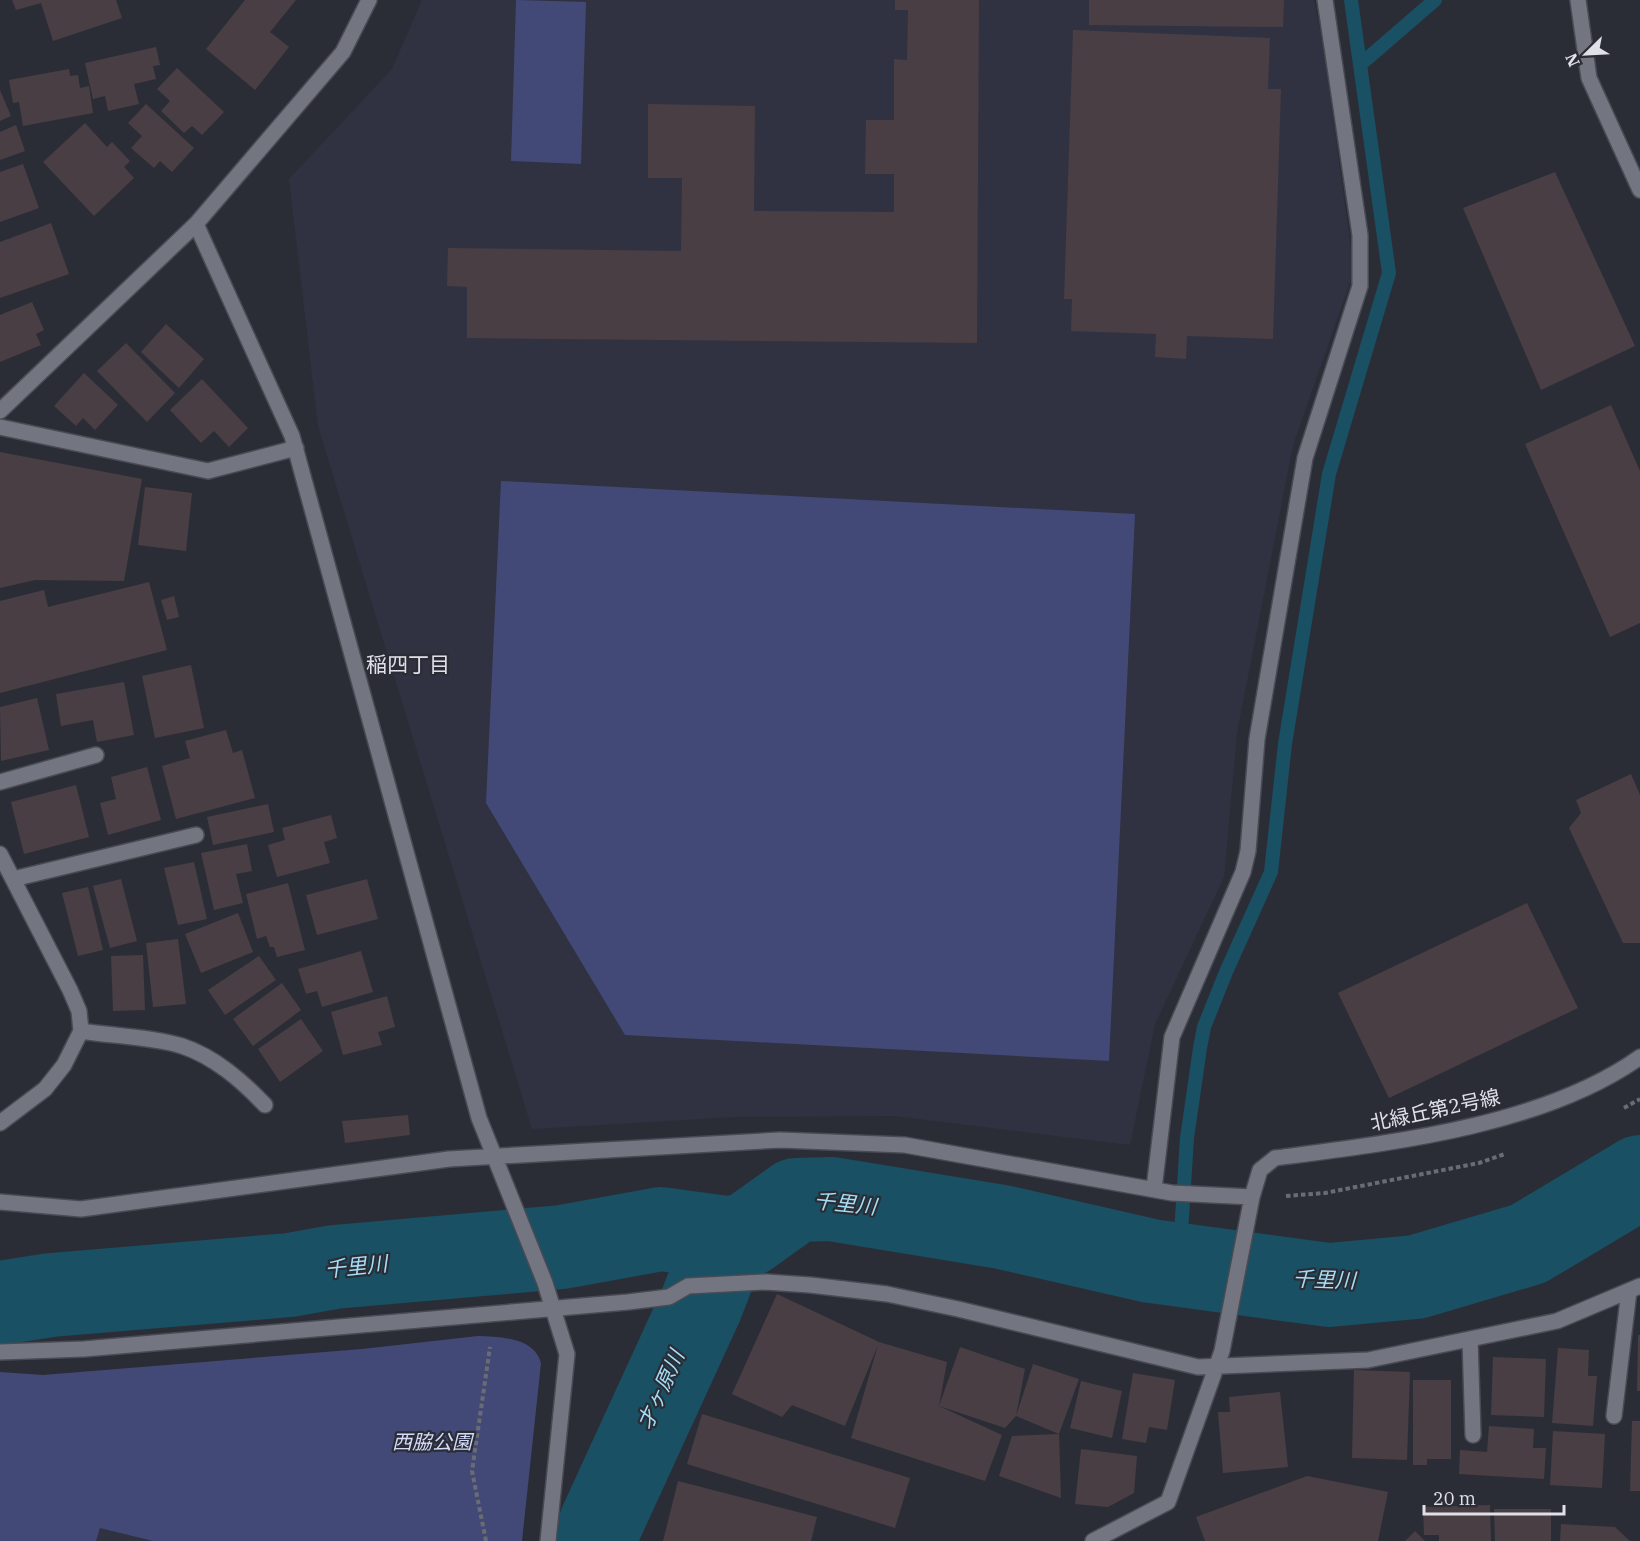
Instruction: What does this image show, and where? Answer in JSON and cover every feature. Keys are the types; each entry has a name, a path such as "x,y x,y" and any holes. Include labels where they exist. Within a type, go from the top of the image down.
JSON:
{"street":[{"path":"0,411 196,224 343,52 369,0"},
{"path":"1154,1189 1172,1037 1243,872 1248,851 1257,739 1305,458 1360,286 1360,235 1325,0"},
{"path":"1578,0 1589,78 1640,190"},
{"path":"196,224 296,448 479,1118 554,1308 567,1360 548,1541"},
{"path":"0,427 208,471 296,448"},
{"path":"0,783 96,755"},
{"path":"13,879 196,835"},
{"path":"0,854 70,990 79,1011 81,1031 64,1065 45,1089 0,1123"},
{"path":"81,1031 183,1046 221,1066 241,1081 265,1105"},
{"name":"北緑丘第2号線","path":"1093,1541 1168,1502 1222,1351 1252,1197 1260,1170 1275,1158 1409,1140 1514,1115 1583,1089 1640,1057"},
{"path":"0,1202 81,1209 449,1159 780,1140 906,1145 1172,1193 1252,1197"},
{"path":"0,1352 84,1349 493,1314 669,1297 688,1286 737,1283 810,1285 887,1294 1198,1367 1368,1360 1557,1321 1635,1288"},
{"path":"1614,1416 1635,1288"},
{"path":"1470,1339 1473,1435"}],"path":[{"path":"486,1541 472,1471 486,1389 493,1314"}],"shaded area":[{"path":"422,0 1314,0 1323,46 1354,271 1293,445 1237,733 1224,877 1155,1024 1130,1145 895,1116 734,1117 532,1129 318,426 289,179 392,69"},
{"path":"100,1527 153,1541 96,1541"}],"green space":[{"path":"516,0 586,2 581,164 511,161"},
{"path":"501,481 1135,514 1109,1061 625,1035 486,803"},
{"name":"西脇公園","path":"478,1336 506,1338 524,1343 537,1354 541,1363 522,1541 153,1541 100,1528 96,1541 0,1541 0,1372 43,1375 362,1349"}],"building":[{"path":"12,0 116,0 122,18 53,41 41,3 16,10"},
{"path":"245,0 296,0 270,32 289,47 255,90 206,49"},
{"path":"895,0 979,0 977,343 467,338 467,287 447,286 448,248 681,251 682,178 648,178 648,104 755,106 754,211 894,212 894,174 865,174 866,120 894,120 894,59 907,60 908,10 895,10"},
{"path":"1089,0 1284,0 1283,27 1089,25"},
{"path":"1073,30 1270,38 1268,89 1281,89 1273,339 1187,336 1186,359 1155,357 1156,334 1071,331 1072,299 1064,299"},
{"path":"156,47 160,65 153,66 156,79 134,84 139,104 108,111 105,96 93,99 85,63"},
{"path":"177,68 224,112 202,135 192,126 184,133 161,111 170,101 157,89"},
{"path":"69,69 70,76 78,75 80,88 89,86 93,113 23,126 19,102 13,103 9,80"},
{"path":"0,90 11,116 0,121"},
{"path":"146,104 194,148 172,172 160,161 154,168 131,148 142,136 128,123"},
{"path":"85,123 107,147 112,142 130,161 124,167 134,178 94,216 43,162"},
{"path":"16,125 25,151 0,160 0,132"},
{"path":"23,164 39,208 0,222 0,172"},
{"path":"1555,172 1635,346 1541,390 1463,208"},
{"path":"51,223 69,274 0,298 0,242"},
{"path":"32,302 44,330 36,334 41,345 0,362 0,315"},
{"path":"166,324 204,359 179,388 141,352"},
{"path":"126,343 175,393 147,422 97,371"},
{"path":"84,373 118,405 95,430 83,418 76,426 54,406"},
{"path":"202,379 248,428 229,447 214,431 201,443 170,410"},
{"path":"1611,405 1640,471 1640,623 1610,637 1525,444"},
{"path":"0,452 142,479 124,581 35,580 0,588"},
{"path":"145,487 192,493 186,551 138,545"},
{"path":"149,582 167,650 0,693 0,601 44,590 48,607"},
{"path":"174,596 179,617 167,620 161,600"},
{"path":"191,665 204,728 155,738 142,676"},
{"path":"124,682 134,735 97,742 93,720 61,726 56,694"},
{"path":"37,698 49,750 1,761 0,707"},
{"path":"226,730 233,753 242,750 255,798 176,819 162,766 190,758 185,741"},
{"path":"147,767 161,820 108,835 100,803 116,799 111,777"},
{"path":"1631,774 1640,795 1640,943 1623,943 1569,828 1581,813 1576,800"},
{"path":"76,785 89,837 24,854 11,802"},
{"path":"268,804 274,832 213,845 207,817"},
{"path":"331,815 337,838 324,842 330,863 277,877 268,845 285,840 282,828"},
{"path":"247,844 252,871 236,874 243,903 214,910 201,853"},
{"path":"194,862 207,919 178,925 164,868"},
{"path":"121,879 137,941 110,948 93,886"},
{"path":"367,879 378,919 317,935 306,895"},
{"path":"288,883 305,950 277,957 274,947 270,947 266,936 257,939 246,894"},
{"path":"88,887 103,950 78,956 62,893"},
{"path":"1527,903 1578,1008 1389,1098 1338,993"},
{"path":"238,913 253,952 201,973 185,934"},
{"path":"178,939 186,1004 153,1007 146,943"},
{"path":"361,951 373,992 322,1007 317,991 306,994 298,969"},
{"path":"143,955 145,1010 113,1011 111,956"},
{"path":"259,956 276,980 225,1015 208,990"},
{"path":"282,983 301,1010 253,1046 233,1019"},
{"path":"387,996 395,1027 378,1032 382,1045 343,1055 331,1012"},
{"path":"301,1019 323,1051 280,1082 258,1049"},
{"path":"408,1115 410,1135 345,1143 342,1121"},
{"path":"777,1294 879,1342 947,1362 939,1406 1002,1435 985,1481 851,1438 878,1345 845,1426 792,1405 782,1417 732,1394"},
{"path":"1638,1335 1640,1335 1640,1391 1637,1391"},
{"path":"960,1347 1025,1369 1016,1416 1005,1428 939,1406"},
{"path":"1558,1348 1589,1350 1588,1376 1597,1376 1593,1426 1552,1423"},
{"path":"1493,1357 1546,1359 1544,1417 1491,1415"},
{"path":"1033,1364 1079,1379 1059,1434 1016,1416"},
{"path":"1354,1370 1410,1372 1407,1460 1352,1458"},
{"path":"1133,1373 1175,1380 1167,1430 1149,1427 1146,1443 1122,1439"},
{"path":"1413,1380 1451,1380 1451,1459 1427,1459 1427,1465 1413,1465"},
{"path":"1081,1381 1122,1391 1112,1438 1070,1428"},
{"path":"1280,1392 1288,1467 1223,1473 1218,1412 1230,1412 1229,1397"},
{"path":"702,1414 910,1478 895,1528 687,1464"},
{"path":"1632,1421 1640,1421 1640,1491 1630,1491"},
{"path":"1489,1426 1534,1429 1533,1448 1546,1448 1544,1479 1459,1474 1460,1450 1487,1452"},
{"path":"1553,1431 1605,1434 1602,1488 1550,1485"},
{"path":"1059,1434 1061,1498 999,1476 1012,1436"},
{"path":"1081,1449 1137,1456 1134,1493 1108,1507 1075,1504"},
{"path":"1307,1476 1388,1492 1378,1541 1205,1541 1196,1517"},
{"path":"678,1481 817,1517 811,1541 663,1541"},
{"path":"1490,1505 1491,1541 1439,1541 1439,1535 1424,1535 1423,1507"},
{"path":"1494,1509 1551,1509 1551,1541 1495,1541"},
{"path":"1561,1524 1615,1527 1630,1541 1560,1541"},
{"path":"1415,1531 1425,1541 1405,1541"}],"waterway":[{"path":"1179,1265 1187,1138 1204,1027 1271,872 1285,744 1329,474 1389,273 1351,0"},
{"path":"1361,64 1435,0"},
{"name":"千里川","path":"0,1303 51,1295 290,1275 334,1267 562,1247 661,1229 727,1238 747,1235 796,1200 831,1199 1002,1227 1151,1261 1329,1285 1416,1277 1528,1244 1640,1177"},
{"name":"才ヶ原川","path":"595,1541 601,1523 701,1305 727,1238"}],"district":[{"name":"稲四丁目","path":"408,665"}]}
